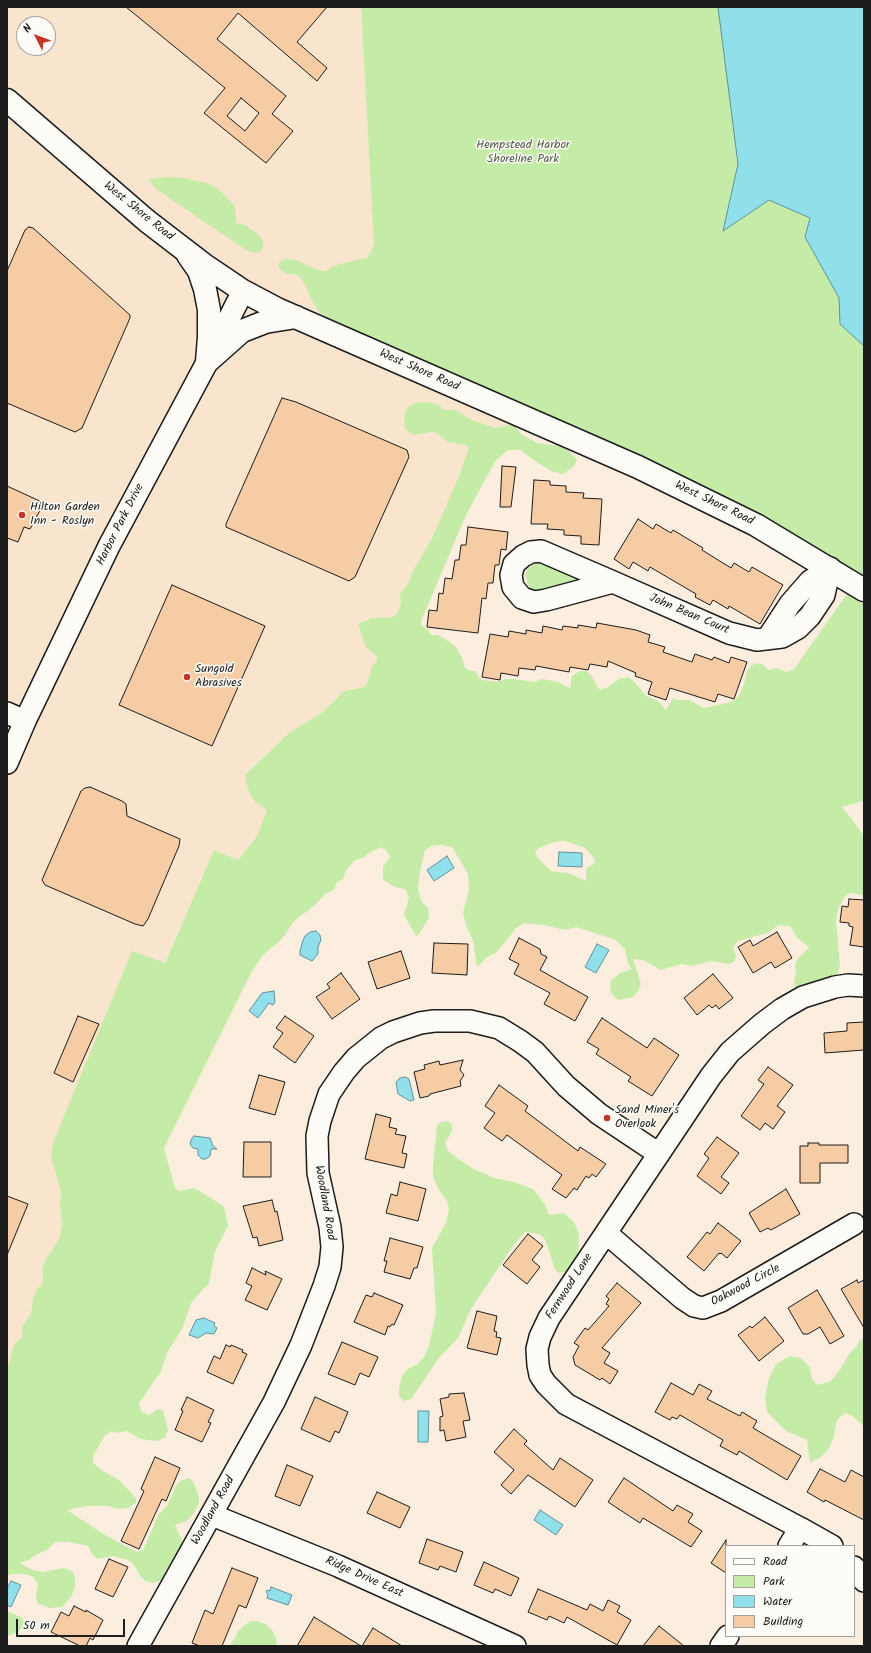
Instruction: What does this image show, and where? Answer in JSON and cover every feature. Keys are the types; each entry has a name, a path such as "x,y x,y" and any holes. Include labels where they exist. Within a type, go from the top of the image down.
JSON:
{"main road":[{"name":"West Shore Road","path":"7,100 110,190 184,249 243,291 296,317 638,467 756,524 864,590"},
{"path":"184,249 199,271 205,289 209,310 207,362"},
{"path":"207,362 242,331 265,322 296,317"}],"street":[{"name":"Harbor Park Drive","path":"7,763 16,717 109,546 243,291"},
{"name":"John Bean Court","path":"613,582 729,632 746,638 767,639 790,604 810,581 830,568"},
{"name":"Fernwood Lane","path":"830,1545 580,1413 566,1404 546,1384 538,1365 537,1349 540,1336 549,1318 721,1063 743,1040 762,1024 794,1002 811,994 835,987 848,985 864,986"},
{"name":"Woodland Road","path":"138,1646 274,1402 301,1346 324,1286 330,1267 332,1247 330,1227 318,1173 317,1136 325,1104 335,1086 356,1058 370,1046 393,1032 420,1023 434,1021 470,1021 499,1028 535,1052 566,1086 599,1114 659,1154"},
{"name":"Oakwood Circle","path":"606,1233 682,1298 694,1306 703,1308 721,1301 854,1224"},
{"name":"Ridge Drive East","path":"212,1515 338,1566 515,1646"},
{"path":"790,1545 800,1528"},
{"path":"855,1568 864,1581"},
{"path":"721,1646 727,1637"}],"shaded area":[{"path":"7,7 361,7 374,245 514,424 496,428 470,420 455,410 444,410 438,405 408,407 405,413 404,421 416,435 431,432 437,433 447,442 468,446 466,459 460,474 432,538 412,573 408,584 400,594 401,604 397,614 393,617 367,619 359,624 369,650 374,652 377,656 377,661 365,687 358,689 353,688 336,698 323,712 290,732 245,775 255,802 267,810 257,836 238,860 214,850 164,963 133,952 54,1170 61,1192 60,1206 62,1224 59,1239 46,1259 43,1267 43,1283 37,1289 33,1298 31,1314 22,1327 22,1338 17,1341 13,1347 7,1371"}],"green space":[{"name":"Hempstead Harbor Shoreline Park","path":"361,7 864,7 864,801 842,807 864,836 864,895 850,893 845,896 838,909 836,921 840,965 837,976 801,992 796,989 794,983 796,973 795,964 798,958 809,947 797,938 790,926 779,925 767,933 738,941 733,948 736,956 734,962 728,964 711,961 693,966 681,964 661,970 643,960 633,959 641,984 633,997 618,1000 611,993 610,987 611,981 620,973 632,969 628,964 625,949 616,940 576,927 565,930 544,925 524,923 516,928 497,952 487,957 477,967 473,940 466,926 463,912 469,891 468,874 452,847 441,845 431,846 425,850 418,888 421,901 428,908 429,918 417,937 404,915 409,897 405,889 395,887 383,880 383,867 390,857 386,850 381,847 363,858 355,860 347,869 343,879 337,882 334,890 325,894 313,907 295,920 282,939 264,954 253,969 164,1148 175,1188 179,1191 194,1188 224,1207 228,1226 215,1251 209,1283 191,1303 182,1329 167,1353 161,1371 139,1403 141,1411 149,1415 158,1409 163,1410 168,1430 165,1438 156,1441 140,1439 127,1431 117,1433 112,1431 105,1435 93,1456 93,1462 100,1469 119,1480 136,1498 136,1503 128,1508 118,1509 108,1506 86,1506 67,1510 105,1535 137,1552 143,1550 158,1515 167,1506 176,1486 180,1481 190,1478 199,1497 199,1504 187,1521 175,1525 183,1543 184,1551 163,1580 153,1583 145,1581 134,1565 128,1560 113,1556 97,1559 88,1546 69,1542 55,1542 47,1550 29,1560 20,1563 33,1570 43,1572 64,1568 72,1571 75,1577 75,1587 71,1597 62,1607 49,1608 37,1603 36,1594 38,1584 33,1577 26,1574 12,1574 7,1576 7,1371 13,1347 17,1341 22,1338 22,1327 31,1314 33,1299 37,1289 43,1283 43,1267 46,1259 59,1239 62,1224 60,1206 61,1192 51,1158 53,1143 132,951 165,963 214,850 238,860 257,836 267,810 255,802 248,790 245,775 290,732 323,712 344,691 365,687 371,673 371,668 377,661 377,656 366,647 358,624 372,618 393,617 398,612 401,604 400,594 408,584 412,573 432,538 460,474 468,450 468,446 447,442 437,433 431,432 416,435 410,433 405,429 404,421 405,413 408,407 421,402 432,403 438,405 444,410 455,410 471,420 496,428 514,424 521,434 537,443 561,446 571,453 577,460 574,466 563,474 551,471 520,450 508,450 496,460 467,513 421,621 422,626 429,630 430,635 438,635 457,648 465,668 471,671 476,671 479,678 482,680 497,682 506,679 513,679 535,682 542,679 558,682 569,688 571,686 571,678 573,675 580,671 586,671 592,676 600,690 608,687 619,679 628,677 635,682 646,696 658,701 666,710 673,698 677,700 689,700 704,708 731,702 738,697 744,685 747,671 756,663 762,664 769,670 777,668 786,672 794,669 854,584 337,330 323,317 312,301 306,286 300,277 295,274 287,274 278,266 280,262 285,259 297,260 308,266 326,271 343,263 367,258 374,245","holes":["565,841 585,848 594,858 595,863 586,869 586,881 568,873 551,871 538,858 535,852 539,848 554,842"]},
{"path":"169,177 207,183 217,188 235,206 236,223 245,225 258,234 263,241 263,249 255,253 246,250 156,189 148,179"},
{"path":"540,561 599,583 533,592 528,585 525,574 528,568"},
{"path":"448,1121 452,1125 452,1131 445,1143 448,1151 474,1169 494,1178 514,1182 533,1189 545,1205 549,1215 564,1213 574,1222 579,1234 578,1257 566,1272 558,1273 555,1269 545,1239 539,1234 525,1232 513,1246 471,1309 458,1338 439,1358 411,1399 404,1401 399,1397 399,1388 402,1376 408,1369 418,1364 424,1357 429,1346 436,1313 432,1248 446,1223 449,1210 447,1201 439,1190 433,1177 433,1164 437,1125 441,1122"},
{"path":"864,1338 864,1427 854,1417 846,1413 840,1417 836,1423 834,1437 829,1448 821,1457 810,1463 807,1440 786,1431 767,1412 765,1398 769,1378 776,1364 790,1356 801,1358 810,1367 812,1379 817,1385 831,1381 849,1354 860,1340"},
{"path":"7,1611 23,1618 24,1626 18,1632 7,1636"},
{"path":"250,1621 257,1621 265,1624 272,1630 276,1638 277,1646 230,1646 239,1630"}],"water":[{"path":"718,7 864,7 864,346 840,324 839,298 805,237 810,218 769,200 723,231 738,164"},
{"path":"559,852 582,853 582,867 558,866"},
{"path":"447,856 454,868 434,881 427,870"},
{"path":"316,931 320,935 321,940 318,947 318,954 312,961 300,955 300,951 305,936 310,932"},
{"path":"597,944 609,950 596,973 585,967"},
{"path":"274,991 275,1002 273,1005 269,1003 258,1018 249,1011 262,993"},
{"path":"405,1077 409,1079 414,1100 410,1101 398,1094 396,1082 400,1078"},
{"path":"194,1136 210,1138 213,1146 217,1149 211,1149 210,1156 206,1159 202,1159 198,1155 198,1149 193,1148 190,1144"},
{"path":"204,1318 215,1323 214,1326 217,1328 214,1334 206,1333 198,1338 189,1335 196,1320"},
{"path":"418,1411 429,1411 428,1442 418,1442"},
{"path":"540,1510 563,1525 556,1535 534,1520"},
{"path":"11,1581 21,1585 11,1607 7,1605 7,1589"},
{"path":"271,1587 292,1595 288,1605 267,1598 268,1594 266,1592 267,1590 270,1591"}],"building":[{"path":"126,7 327,7 297,42 327,68 317,81 238,13 217,39 286,96 272,114 293,131 266,163 204,113 225,88","holes":["241,98 259,113 245,131 227,116"]},
{"path":"29,227 33,228 130,315 82,428 75,432 7,403 7,271 25,230"},
{"path":"282,398 296,402 407,450 409,457 355,577 349,581 226,527"},
{"path":"502,466 516,467 511,507 500,507"},
{"path":"534,480 550,481 550,485 566,486 566,492 584,493 583,498 602,499 599,545 581,544 581,536 564,535 564,530 547,529 548,524 531,524"},
{"name":"Hilton Garden Inn - Roslyn","path":"7,486 44,503 30,529 24,527 18,542 7,538"},
{"path":"638,519 653,529 656,524 671,533 673,530 703,548 702,550 731,568 734,563 749,572 752,567 783,585 760,624 729,606 728,609 713,600 710,605 695,597 696,594 650,567 648,571 633,562 629,569 614,559"},
{"path":"468,527 508,532 506,550 501,549 499,565 495,565 493,583 488,583 486,599 482,598 478,633 427,627 429,610 437,611 439,593 443,594 445,578 452,579 455,560 459,560 461,545 466,545"},
{"path":"172,585 265,626 212,746 119,705"},
{"path":"597,623 636,630 650,635 648,642 665,647 663,652 692,662 695,654 712,660 714,657 729,663 731,657 747,662 734,699 718,694 715,702 670,688 666,700 648,694 652,682 635,676 636,673 608,661 607,667 590,664 588,670 570,667 569,672 536,666 535,670 519,668 518,676 501,673 500,680 482,677 490,634 508,637 509,631 526,634 526,630 542,633 543,626 562,630 563,626 578,628 578,625 596,628"},
{"path":"90,787 126,804 127,816 180,839 179,846 148,919 143,926 135,924 45,885 42,880 81,791"},
{"path":"849,899 864,900 864,947 850,945 853,927 849,926 849,923 840,922 842,906 848,907"},
{"path":"777,932 792,958 775,968 771,962 753,973 738,947 750,940 753,946"},
{"path":"519,938 540,949 541,954 547,957 540,970 588,997 575,1021 544,1004 550,993 514,974 519,964 509,959"},
{"path":"434,943 468,944 467,975 432,973"},
{"path":"401,951 410,978 377,989 368,962"},
{"path":"341,973 360,999 332,1019 316,997 330,988 327,984"},
{"path":"713,974 733,998 719,1009 716,1005 712,1008 709,1005 697,1015 684,998"},
{"path":"78,1016 99,1024 73,1082 54,1073"},
{"path":"285,1016 314,1036 295,1063 273,1047 283,1033 276,1028"},
{"path":"602,1018 647,1048 654,1038 679,1055 652,1096 628,1081 631,1077 596,1054 599,1049 587,1042"},
{"path":"864,1022 864,1050 825,1053 824,1033 847,1031 847,1023"},
{"path":"463,1060 460,1070 464,1075 460,1081 461,1086 420,1098 414,1072 425,1069 424,1065 439,1061 440,1065"},
{"path":"768,1067 793,1085 777,1106 785,1112 773,1129 765,1123 760,1130 741,1116 764,1084 758,1080"},
{"path":"259,1075 285,1082 275,1115 249,1108"},
{"path":"499,1085 528,1106 525,1111 578,1151 580,1147 606,1164 596,1177 592,1174 589,1178 586,1176 577,1190 574,1188 566,1198 552,1189 562,1175 507,1135 502,1141 484,1128 495,1113 485,1106"},
{"path":"376,1114 391,1118 389,1127 397,1129 395,1134 406,1136 402,1153 407,1154 404,1168 365,1159"},
{"path":"717,1137 739,1153 721,1177 729,1183 721,1194 697,1176 709,1158 704,1154"},
{"path":"244,1142 271,1142 271,1177 243,1177"},
{"path":"808,1143 819,1143 819,1145 848,1145 848,1163 820,1163 820,1183 800,1183 800,1146 808,1146"},
{"path":"400,1182 426,1189 418,1221 386,1213 391,1194 397,1196"},
{"path":"786,1189 800,1214 771,1230 768,1228 760,1232 749,1213"},
{"path":"7,1196 28,1204 7,1255"},
{"path":"272,1200 275,1212 277,1211 283,1240 259,1246 257,1237 253,1238 243,1206"},
{"path":"718,1223 741,1241 727,1258 719,1253 704,1271 687,1257 707,1232 710,1234"},
{"path":"528,1234 543,1246 532,1260 540,1267 527,1284 503,1265"},
{"path":"390,1238 423,1247 417,1268 414,1268 410,1279 384,1272 387,1261 384,1261"},
{"path":"252,1268 266,1275 265,1271 282,1279 267,1310 245,1300 252,1286 246,1283"},
{"path":"857,1280 858,1283 864,1280 864,1328 841,1289"},
{"path":"617,1283 641,1303 602,1348 610,1353 604,1363 618,1371 610,1384 602,1378 600,1380 575,1365 573,1357 579,1346 574,1343 585,1328 588,1330 609,1306 606,1304 609,1299 606,1296"},
{"path":"817,1290 844,1336 830,1344 820,1327 808,1334 803,1334 788,1308"},
{"path":"374,1293 403,1305 394,1325 392,1324 390,1327 388,1326 385,1335 354,1322 366,1295 372,1297"},
{"path":"477,1311 497,1316 494,1331 497,1332 496,1337 501,1338 497,1355 467,1348"},
{"path":"765,1317 784,1341 759,1361 738,1335 750,1326 752,1328"},
{"path":"342,1342 378,1357 369,1377 360,1373 355,1385 328,1374"},
{"path":"226,1345 230,1347 231,1345 243,1350 242,1352 247,1354 233,1384 207,1372 214,1356 220,1359"},
{"path":"671,1383 693,1395 699,1384 712,1391 707,1399 740,1416 742,1412 757,1421 753,1428 801,1456 787,1480 739,1451 737,1455 720,1446 723,1440 680,1415 677,1419 672,1417 670,1420 655,1412"},
{"path":"464,1393 470,1420 463,1421 466,1437 446,1441 444,1430 440,1431 440,1417 443,1416 440,1399 449,1397 449,1394"},
{"path":"187,1397 214,1410 208,1422 211,1423 202,1442 175,1430"},
{"path":"315,1397 348,1412 339,1433 335,1431 330,1442 301,1429"},
{"path":"514,1429 527,1441 524,1444 553,1470 560,1458 593,1480 575,1507 528,1475 511,1494 501,1485 514,1470 494,1452"},
{"path":"155,1457 180,1468 166,1501 162,1499 139,1549 121,1541 144,1491 141,1489"},
{"path":"287,1465 313,1476 300,1506 275,1496"},
{"path":"820,1469 845,1482 851,1470 864,1477 864,1520 825,1500 824,1502 807,1492"},
{"path":"624,1478 673,1511 677,1505 693,1514 688,1522 702,1531 691,1547 643,1518 640,1523 608,1502"},
{"path":"377,1492 410,1507 400,1528 367,1513"},
{"path":"427,1539 463,1552 456,1572 440,1566 438,1570 419,1563"},
{"path":"726,1540 725,1572 711,1563"},
{"path":"109,1559 128,1567 113,1597 95,1589"},
{"path":"484,1562 519,1578 511,1596 495,1589 493,1593 474,1585"},
{"path":"232,1568 258,1578 246,1608 239,1605 222,1646 200,1646 192,1643 205,1610 213,1614"},
{"path":"538,1589 587,1610 590,1604 603,1611 608,1600 620,1606 617,1612 631,1620 617,1645 567,1617 564,1623 549,1616 547,1620 528,1612"},
{"path":"74,1606 86,1612 86,1610 103,1620 93,1640 90,1638 86,1646 80,1646 51,1632 61,1612 69,1616"},
{"path":"314,1617 361,1646 297,1646"},
{"path":"659,1626 684,1646 643,1646"},
{"path":"373,1628 402,1646 362,1646"}],"place":[{"name":"Hilton Garden Inn - Roslyn","path":"22,515"},
{"name":"Sungold Abrasives","path":"187,677"},
{"name":"Sand Miner's Overlook","path":"607,1118"}]}
